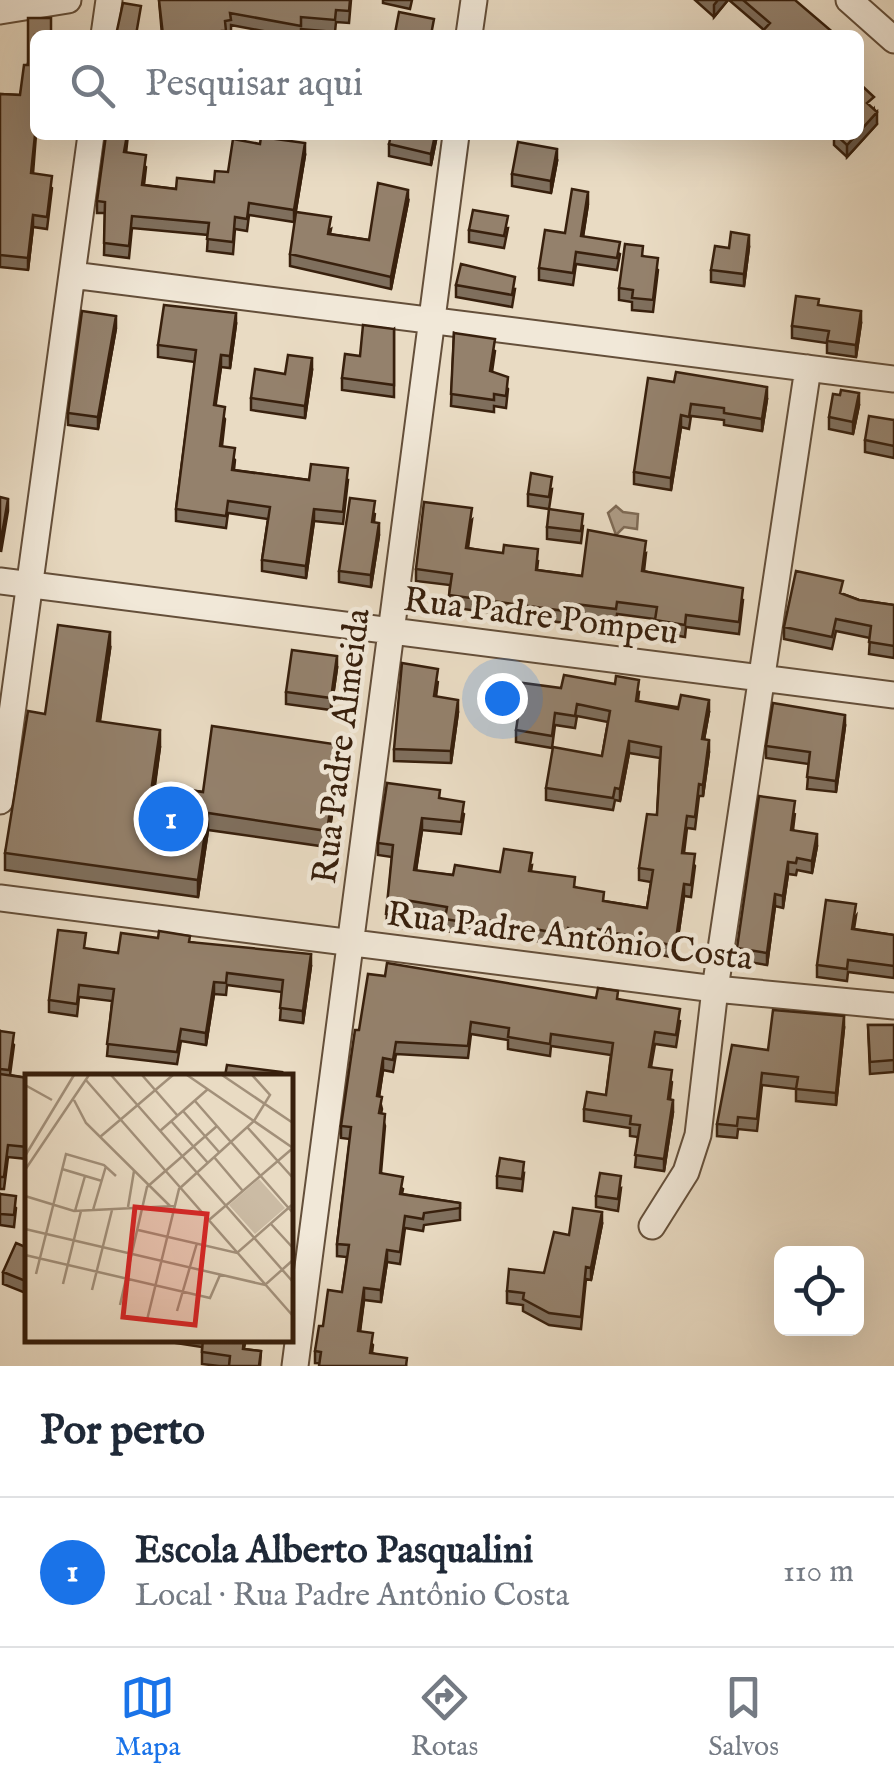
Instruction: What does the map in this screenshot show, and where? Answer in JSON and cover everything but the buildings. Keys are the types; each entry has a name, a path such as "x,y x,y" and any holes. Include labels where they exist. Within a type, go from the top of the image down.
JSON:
{"street":[{"path":"0,10 68,0"},
{"path":"105,30 109,0"},
{"path":"471,30 474,0"},
{"path":"849,0 894,40"},
{"path":"0,802 89,140"},
{"name":"Rua Padre Almeida","path":"295,1366 455,140"},
{"path":"72,275 894,378"},
{"path":"652,1226 686,1172 698,1135 715,990 808,368"},
{"name":"Rua Padre Pompeu","path":"0,581 894,695"},
{"name":"Rua Padre Antônio Costa","path":"0,898 715,990 894,1006"}],"shaded area":[{"path":"616,506 623,512 638,514 637,529 624,527 616,535 608,513"}],"place":[{"name":"Escola Alberto Pasqualini","path":"171,819"}]}
